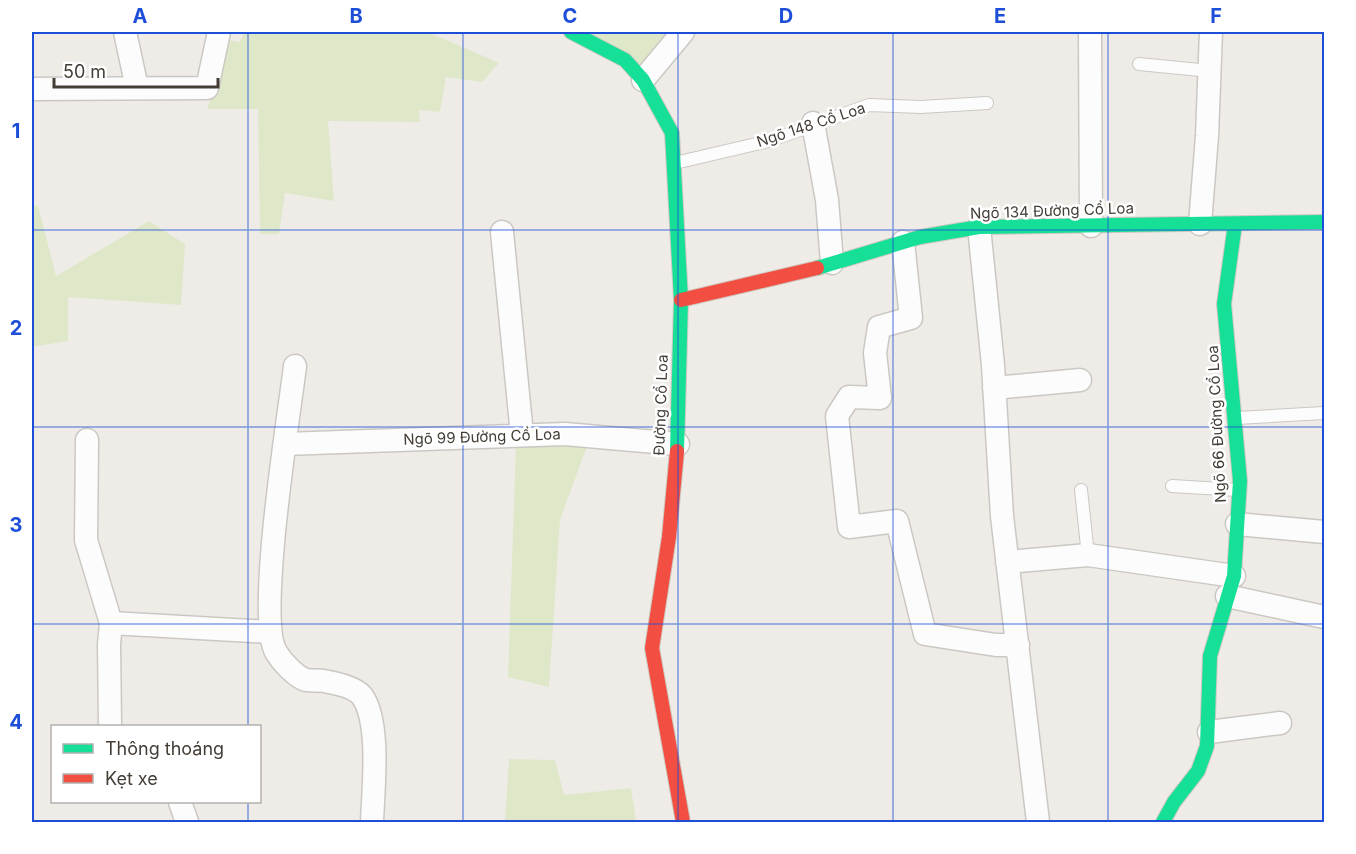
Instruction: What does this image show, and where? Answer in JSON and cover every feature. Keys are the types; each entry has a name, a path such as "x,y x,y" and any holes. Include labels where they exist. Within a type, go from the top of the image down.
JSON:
{"street":[{"path":"125,32 137,88"},
{"path":"32,89 207,88 219,32"},
{"name":"Đường Cổ Loa","path":"571,32 625,60 643,80 672,133 681,300 678,444 669,537 652,648 683,822"},
{"path":"643,80 682,32"},
{"path":"1090,32 1091,226"},
{"path":"1200,224 1211,32"},
{"path":"813,123 827,200 832,263"},
{"name":"Ngõ 134 Đường Cổ Loa","path":"681,300 832,263 903,242 979,227 1324,222"},
{"name":"Ngõ 66 Đường Cổ Loa","path":"1163,822 1174,802 1198,771 1208,746 1210,656 1230,586 1239,490 1236,418 1224,304 1235,224"},
{"path":"979,227 994,388 1002,516 1038,822"},
{"path":"502,232 522,435"},
{"path":"903,242 911,318 879,327 875,353 880,398 849,397 837,416 849,526 897,521 925,633 996,645 1018,645"},
{"path":"295,366 272,559 270,632 276,652 288,667 305,680 324,681 352,690 362,696 373,727 372,822"},
{"path":"994,388 1080,380"},
{"name":"Ngõ 99 Đường Cổ Loa","path":"285,444 565,434 678,444"},
{"path":"87,440 86,540 111,623 110,725"},
{"path":"1237,524 1324,532"},
{"path":"1007,562 1088,555 1230,586 1324,617"},
{"path":"111,623 270,632"},
{"path":"1209,732 1280,723"},
{"path":"181,803 187,822"}],"lane":[{"path":"1139,64 1210,71"},
{"name":"Ngõ 148 Cổ Loa","path":"674,163 769,141 813,123 869,105 921,107 987,103"},
{"path":"1236,418 1324,413"},
{"path":"1172,486 1239,490"},
{"path":"1081,490 1088,555"}],"green space":[{"path":"244,32 428,32 499,63 482,82 446,77 440,112 419,110 420,122 328,121 334,201 285,193 279,234 260,234 258,109 207,109 229,40 240,42"},
{"path":"571,32 683,32 643,80"},
{"path":"38,205 56,276 149,221 185,244 181,305 68,297 68,341 32,347 32,207"},
{"path":"557,442 587,446 560,520 549,687 508,677 516,444"},
{"path":"509,759 555,760 564,795 631,788 636,822 505,822"}],"traffic: fast":[{"path":"571,32 625,60 643,80 672,133 681,300 677,451"},
{"path":"817,268 920,237 979,227 1324,222"},
{"path":"1163,822 1174,802 1198,771 1207,746 1210,656 1234,576 1240,481 1224,304 1235,224"}],"traffic: jam":[{"path":"681,300 817,268"},
{"path":"677,451 669,537 652,648 683,822"}]}
